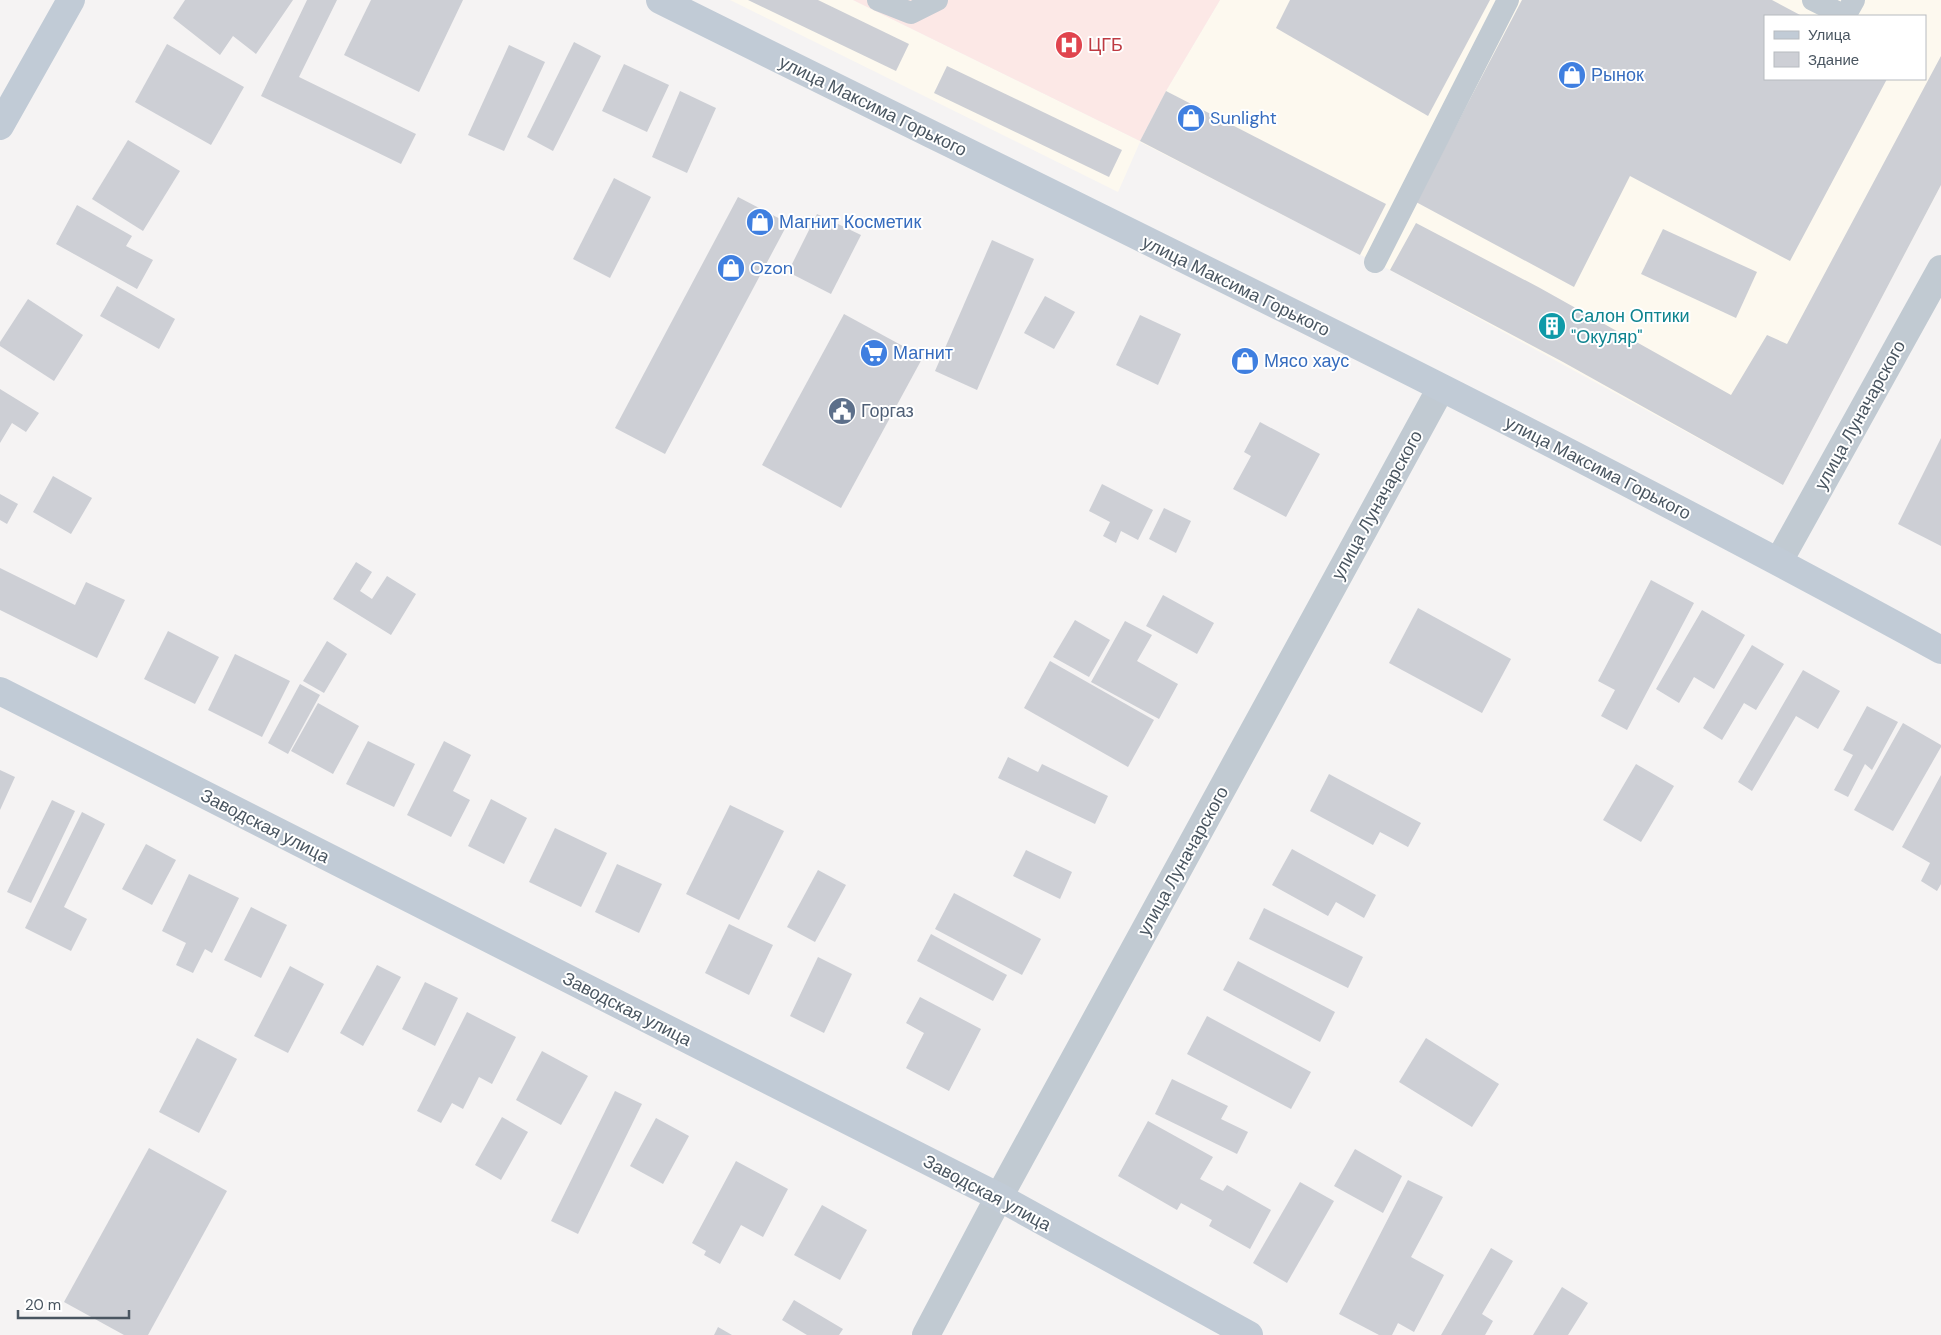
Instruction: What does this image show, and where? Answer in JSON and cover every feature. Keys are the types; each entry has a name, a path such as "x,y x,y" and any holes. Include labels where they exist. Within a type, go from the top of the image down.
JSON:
{"main road":[{"path":"0,126 70,0"},
{"name":"улица Максима Горького","path":"660,0 1441,388 1779,561 1941,650"},
{"name":"Заводская улица","path":"0,691 999,1198 1249,1335"}],"street":[{"name":"улица Луначарского","path":"1779,561 1941,269"},
{"name":"улица Луначарского","path":"926,1335 1441,388"}],"lane":[{"path":"878,0 911,13 937,0"},
{"path":"1374,262 1508,0"},
{"path":"1813,0 1843,15"},
{"path":"1846,15 1854,0"}],"shaded area":[{"name":"Рынок","path":"730,0 853,0 1140,141 1166,91 1220,0 1941,0 1941,185 1783,485 1390,270 1140,142 1118,192"},
{"name":"ЦГБ","path":"853,0 1220,0 1166,91 1140,141"}],"building":[{"path":"185,0 293,0 256,54 233,36 220,55 173,18"},
{"path":"307,0 337,0 299,77 416,134 401,164 261,96"},
{"path":"371,0 463,0 419,92 344,55"},
{"path":"748,0 818,0 909,44 896,71"},
{"path":"1290,0 1490,0 1428,116 1276,28"},
{"path":"1522,0 1772,0 1800,15 1764,15 1764,80 1886,80 1790,261 1630,176 1574,287 1416,202"},
{"path":"574,42 601,56 553,151 527,137"},
{"path":"167,44 244,87 211,145 135,102"},
{"path":"509,45 545,62 504,151 468,135"},
{"path":"1941,56 1941,185 1783,485 1563,362 1390,270 1416,223 1540,288 1731,395 1767,335 1787,344"},
{"path":"624,64 669,85 647,132 602,111"},
{"path":"947,66 1122,150 1109,177 934,93"},
{"path":"680,91 716,108 687,173 652,157"},
{"path":"1166,91 1386,204 1360,255 1140,141"},
{"path":"128,140 180,171 143,231 92,199"},
{"path":"614,178 651,197 610,278 573,259"},
{"path":"738,197 788,223 665,454 615,428"},
{"path":"77,205 132,236 126,246 153,260 137,289 56,244"},
{"path":"817,214 861,235 831,294 788,272"},
{"path":"1663,229 1757,272 1736,318 1641,274"},
{"path":"992,240 1034,259 977,390 935,371"},
{"path":"117,286 175,319 159,349 100,316"},
{"path":"1045,296 1075,312 1054,349 1024,333"},
{"path":"28,299 83,335 54,381 0,346 0,342"},
{"name":"Горгаз","path":"844,314 923,357 841,508 762,465"},
{"path":"1140,315 1181,334 1158,385 1116,365"},
{"path":"0,389 39,413 26,432 12,423 0,443"},
{"path":"1260,422 1320,454 1286,517 1233,489 1251,456 1244,452"},
{"path":"1941,438 1941,546 1898,524"},
{"path":"53,476 92,498 71,534 33,512"},
{"path":"1102,484 1153,510 1138,540 1121,531 1116,543 1103,536 1110,522 1089,511"},
{"path":"0,494 18,504 7,524 0,520"},
{"path":"1164,508 1191,521 1176,553 1149,539"},
{"path":"356,562 372,572 360,591 372,599 387,576 416,594 391,635 333,599"},
{"path":"0,568 75,605 86,582 125,600 97,658 0,610"},
{"path":"1651,580 1694,603 1627,730 1601,716 1615,690 1598,681"},
{"path":"1163,595 1214,623 1197,654 1146,626"},
{"path":"1418,608 1511,659 1482,713 1389,663"},
{"path":"1702,610 1745,635 1714,689 1694,677 1679,703 1656,689"},
{"path":"1075,620 1110,640 1089,677 1053,657"},
{"path":"1125,621 1152,635 1137,661 1178,684 1159,719 1091,682"},
{"path":"168,631 219,657 195,704 144,679"},
{"path":"327,641 347,654 324,693 303,681"},
{"path":"1752,645 1784,664 1756,710 1744,703 1722,740 1703,728"},
{"path":"235,654 290,681 262,737 208,710"},
{"path":"1050,661 1154,720 1128,767 1024,708"},
{"path":"1803,670 1840,691 1818,729 1796,716 1752,791 1738,782"},
{"path":"300,684 320,695 288,754 268,743"},
{"path":"318,703 359,726 333,774 291,751"},
{"path":"1867,706 1898,722 1872,770 1865,764 1848,797 1834,790 1853,755 1843,750"},
{"path":"1903,723 1941,745 1941,747 1893,831 1854,810"},
{"path":"368,741 415,764 394,807 346,784"},
{"path":"444,741 471,755 453,791 470,800 451,837 407,815"},
{"path":"1008,757 1038,772 1042,764 1108,796 1095,824 998,778"},
{"path":"1636,764 1674,786 1641,842 1603,820"},
{"path":"0,770 15,777 0,810"},
{"path":"1329,774 1421,823 1408,847 1380,832 1373,845 1310,811"},
{"path":"1941,775 1941,884 1937,891 1921,881 1930,863 1902,847"},
{"path":"491,799 527,818 504,864 468,846"},
{"path":"52,800 75,811 31,903 7,892"},
{"path":"730,805 784,831 739,920 686,894"},
{"path":"82,812 105,824 64,907 87,919 71,951 25,928"},
{"path":"555,828 607,853 581,907 529,882"},
{"path":"146,844 176,860 152,905 122,889"},
{"path":"1292,849 1376,895 1364,918 1336,902 1328,916 1272,885"},
{"path":"1026,850 1072,872 1060,899 1013,876"},
{"path":"617,864 662,884 639,933 595,912"},
{"path":"818,870 846,885 815,942 787,927"},
{"path":"189,874 239,898 212,953 205,949 193,973 176,965 186,943 162,931"},
{"path":"954,893 1041,939 1022,975 935,929"},
{"path":"251,907 287,925 261,978 224,960"},
{"path":"1264,908 1363,957 1348,988 1249,939"},
{"path":"729,924 773,945 749,995 705,973"},
{"path":"931,934 1007,975 993,1001 917,961"},
{"path":"818,957 852,974 824,1033 790,1016"},
{"path":"1238,961 1335,1012 1320,1042 1223,990"},
{"path":"377,965 401,977 363,1046 340,1033"},
{"path":"290,966 324,984 288,1053 254,1036"},
{"path":"425,982 458,998 435,1046 402,1029"},
{"path":"920,997 981,1029 949,1091 906,1068 924,1033 906,1023"},
{"path":"467,1012 516,1037 492,1084 479,1077 463,1109 452,1103 441,1123 417,1111"},
{"path":"1207,1016 1311,1072 1291,1109 1187,1054"},
{"path":"197,1038 237,1059 199,1133 159,1112"},
{"path":"1426,1038 1499,1084 1472,1127 1399,1082"},
{"path":"542,1051 588,1076 561,1125 516,1100"},
{"path":"1172,1079 1228,1106 1221,1119 1248,1132 1237,1154 1155,1114"},
{"path":"615,1091 642,1104 578,1234 551,1221"},
{"path":"502,1117 528,1132 501,1180 475,1165"},
{"path":"656,1118 689,1136 663,1184 630,1166"},
{"path":"1148,1121 1213,1157 1200,1179 1223,1191 1227,1185 1271,1210 1250,1249 1209,1226 1212,1220 1181,1203 1177,1210 1118,1176"},
{"path":"149,1148 227,1191 148,1335 124,1335 64,1302"},
{"path":"1355,1149 1402,1176 1383,1213 1334,1186"},
{"path":"736,1161 788,1189 763,1237 741,1225 720,1264 704,1255 706,1251 692,1243"},
{"path":"1408,1180 1443,1197 1411,1257 1444,1275 1414,1332 1398,1323 1392,1335 1379,1335 1339,1314"},
{"path":"1300,1182 1334,1201 1287,1283 1253,1263"},
{"path":"822,1205 867,1230 840,1280 794,1255"},
{"path":"1491,1248 1513,1261 1482,1314 1493,1321 1485,1335 1441,1335"},
{"path":"1562,1287 1588,1303 1568,1335 1533,1335"},
{"path":"794,1300 843,1329 839,1335 807,1335 782,1320"},
{"path":"718,1327 732,1335 714,1335"}],"place":[{"name":"ЦГБ","path":"1069,45"},
{"name":"Рынок","path":"1572,75"},
{"name":"Sunlight","path":"1191,118"},
{"name":"Магнит Косметик","path":"760,222"},
{"name":"Ozon","path":"731,268"},
{"name":"Салон Оптики \"Окуляр\"","path":"1552,326"},
{"name":"Магнит","path":"874,353"},
{"name":"Мясо хаус","path":"1245,361"},
{"name":"Горгаз","path":"842,411"}]}
